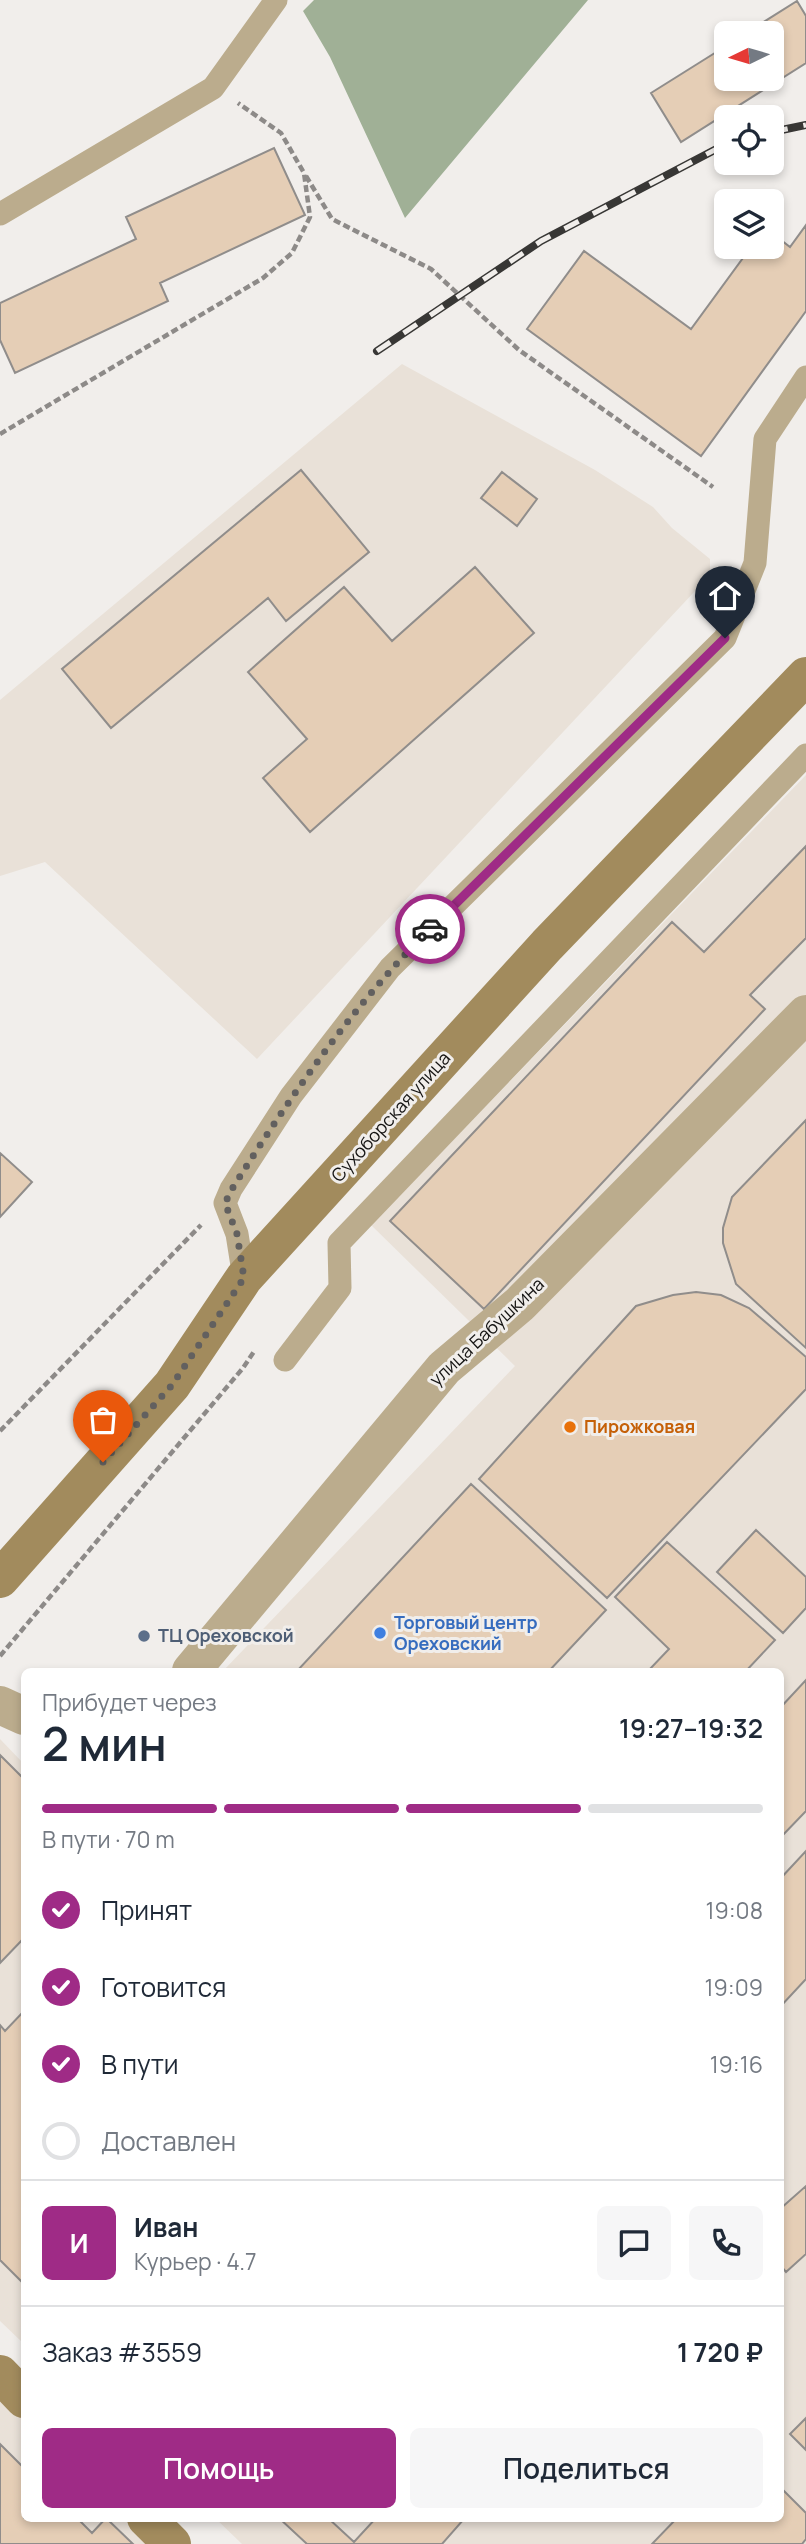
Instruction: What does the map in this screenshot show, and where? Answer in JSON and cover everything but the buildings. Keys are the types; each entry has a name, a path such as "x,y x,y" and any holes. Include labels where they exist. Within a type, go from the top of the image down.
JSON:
{"main road":[{"name":"Сухоборская улица","path":"0,1579 172,1385 244,1278 547,945 806,676"},
{"path":"0,2374 21,2396"},
{"path":"150,2522 172,2544"}],"street":[{"name":"улица Бабушкина","path":"194,1668 444,1368 520,1304 806,1014"},
{"path":"0,1705 21,1715"}],"lane":[{"path":"0,214 214,87 276,0"},
{"path":"244,1278 237,1234 225,1203 291,1096 390,968 725,638 755,563 765,439 806,377"},
{"path":"285,1360 340,1288 340,1243 806,755"}],"path":[{"path":"214,87 281,133 332,219 430,269 520,350 713,487"},
{"path":"0,434 262,278 292,253 310,217 304,173"},
{"path":"0,1431 192,1233 225,1203"},
{"path":"0,1656 243,1368"}],"shaded area":[{"path":"402,364 595,470 653,507 672,528 710,559 710,575 257,1059 45,862 0,876 0,700"},
{"path":"806,775 806,2544 242,2544 219,2522 784,2522 784,1668 226,1668 515,1366 371,1225"},
{"path":"0,1739 21,1761 21,2341 0,2321"},
{"path":"0,2396 21,2417 21,2522 128,2522 150,2544 0,2544"}],"green space":[{"path":"314,0 588,0 405,218 330,57 303,11"}],"railway":[{"path":"784,130 806,125"},
{"path":"377,351 541,241 714,150"}],"way so far":[{"path":"103,1462 172,1385 244,1278 237,1234 225,1203 232,1189 291,1096 390,968 430,929"}],"place":[{"name":"Пирожковая","path":"570,1427"},
{"name":"Торговый центр Ореховский","path":"380,1633"},
{"name":"ТЦ Ореховской","path":"144,1636"}],"route":[{"path":"430,929 725,638"}]}
